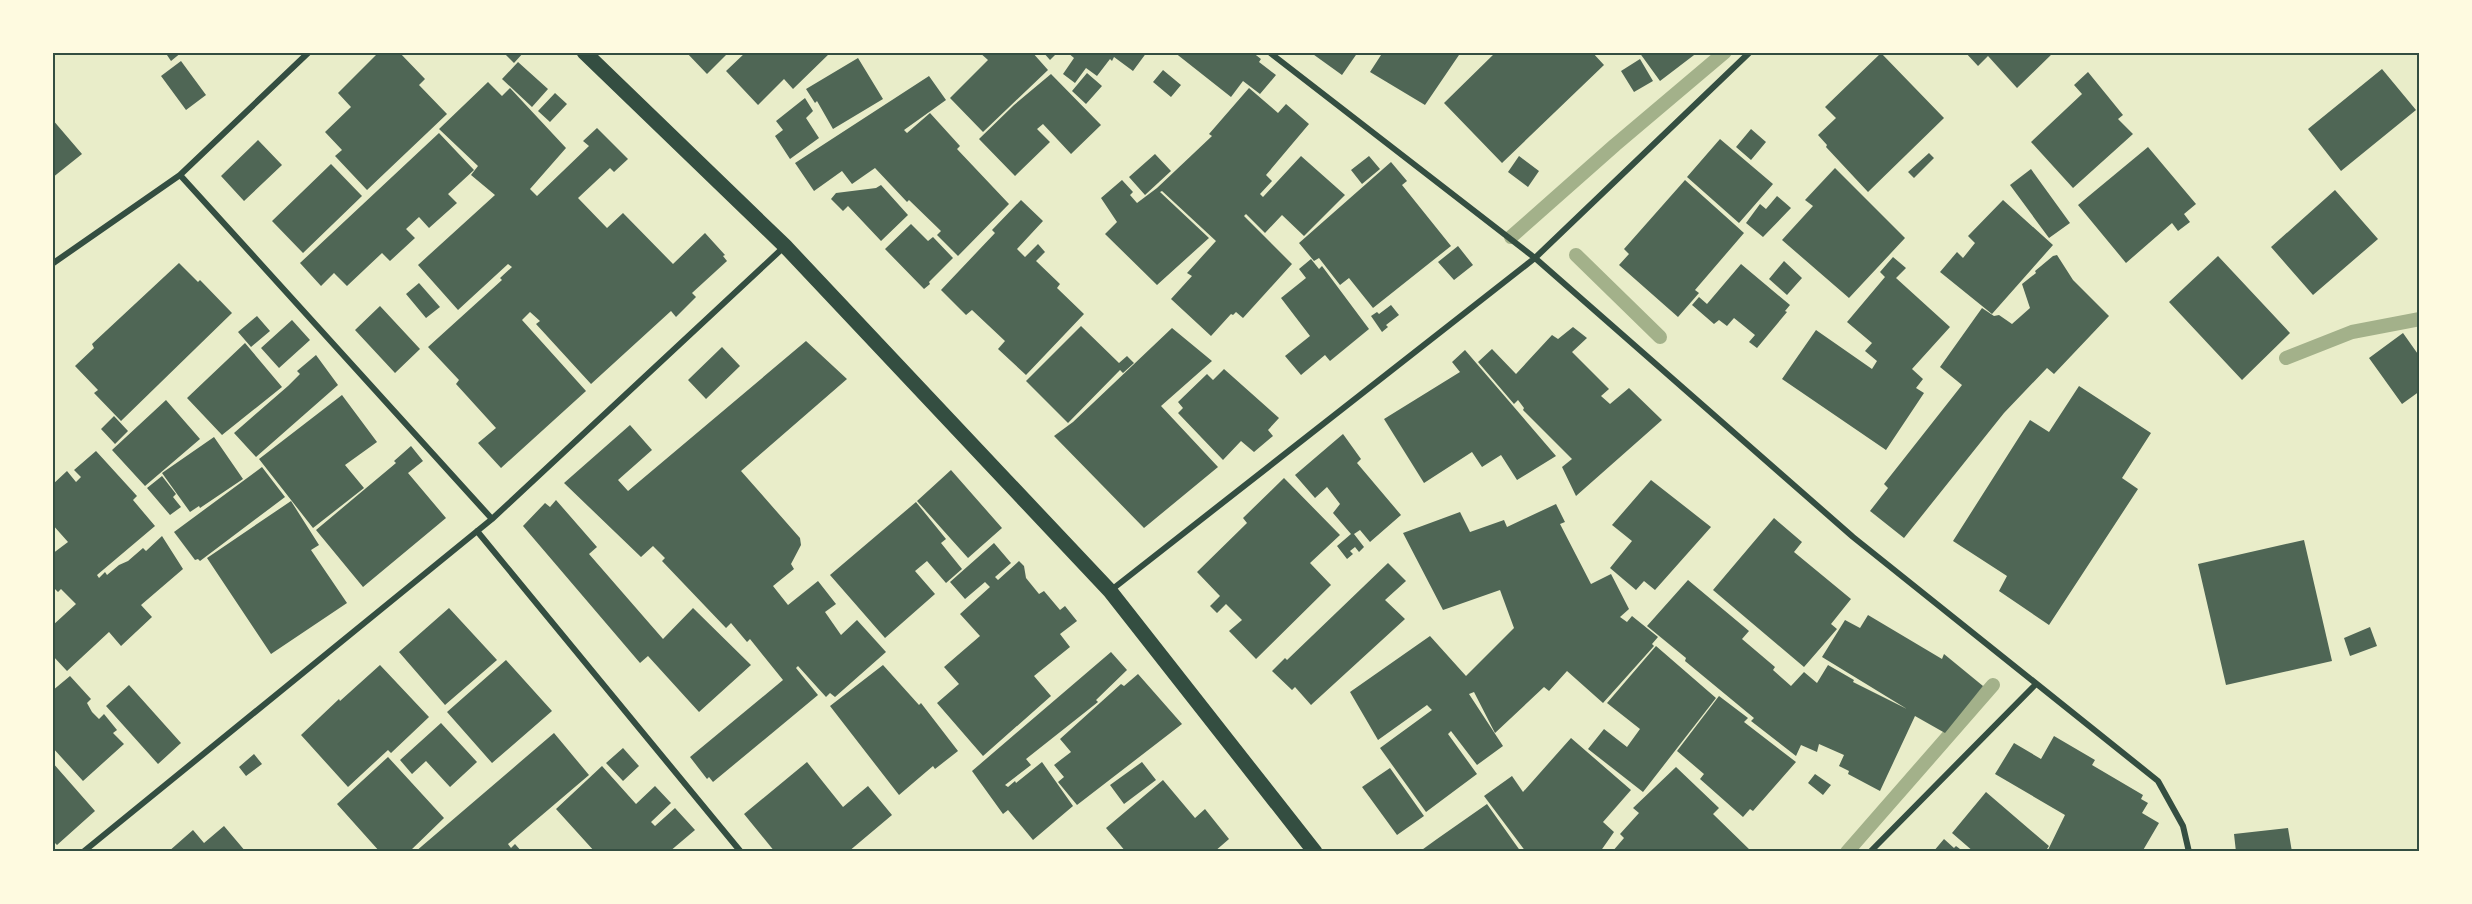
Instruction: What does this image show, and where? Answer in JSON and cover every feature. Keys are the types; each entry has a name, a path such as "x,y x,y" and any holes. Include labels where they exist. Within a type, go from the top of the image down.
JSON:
{"main road":[{"path":"584,52 785,246 1110,591 1315,852"}],"street":[{"path":"52,264 180,175 309,52"},
{"path":"1269,52 1535,258 1853,537 2158,781 2183,826 2189,852"},
{"path":"1110,591 1535,258 1750,52"},
{"path":"180,175 492,519"},
{"path":"83,852 492,519 785,246"},
{"path":"477,531 741,852"},
{"path":"1870,852 2036,684"}],"building":[{"path":"165,52 182,52 171,61"},
{"path":"379,52 399,52 425,79 419,85 447,114 367,190 335,156 342,150 325,132 351,107 338,93"},
{"path":"503,52 524,52 514,63"},
{"path":"686,52 729,52 707,74"},
{"path":"746,52 831,52 793,89 784,79 758,105 726,71"},
{"path":"979,52 1032,52 1048,70 983,132 950,98 988,60"},
{"path":"1043,52 1058,52 1050,60"},
{"path":"1067,52 1147,52 1133,71 1114,57 1097,76 1086,68 1075,83 1063,74 1074,58"},
{"path":"1174,52 1252,52 1261,59 1259,62 1276,75 1260,94 1243,81 1231,97"},
{"path":"1310,52 1358,52 1342,75"},
{"path":"1383,52 1461,52 1425,105 1370,72"},
{"path":"1496,52 1592,52 1604,65 1502,163 1444,103"},
{"path":"1639,52 1698,52 1660,81"},
{"path":"1965,52 2054,52 2017,88 1988,56 1978,66"},
{"path":"1881,53 1944,118 1868,192 1826,147 1827,145 1818,135 1836,118 1825,107"},
{"path":"858,58 883,99 833,129 817,101 815,103 806,89"},
{"path":"1640,59 1653,81 1634,92 1621,71"},
{"path":"181,61 206,95 186,110 161,76"},
{"path":"518,62 548,89 532,107 502,79"},
{"path":"2382,69 2416,110 2341,171 2308,129"},
{"path":"1163,70 1181,85 1171,97 1153,82"},
{"path":"2088,72 2123,115 2118,119 2133,134 2073,188 2031,142 2082,94 2074,85"},
{"path":"1087,73 1102,86 1086,104 1072,91"},
{"path":"1051,74 1101,125 1071,154 1043,124 1037,129 1050,142 1015,176 979,139"},
{"path":"929,76 946,100 904,130 907,133 930,113 960,146 957,149 1009,204 958,256 937,235 941,231 909,200 907,202 875,168 852,184 842,171 814,191 795,163"},
{"path":"488,82 502,96 510,88 566,148 530,189 537,196 589,146 583,141 597,128 628,159 614,172 610,168 578,198 607,228 623,213 673,264 705,233 725,255 723,256 727,261 692,293 696,297 676,317 671,311 591,384 536,324 540,321 530,312 522,320 586,391 501,468 478,443 496,428 456,384 459,380 428,347 502,280 500,278 512,267 508,264 458,310 418,265 495,195 471,175 478,166 439,129"},
{"path":"1249,88 1278,113 1286,104 1309,124 1266,175 1272,181 1260,194 1263,197 1301,156 1345,195 1304,236 1282,215 1265,233 1246,214 1244,216 1292,264 1243,318 1236,312 1231,314 1211,336 1171,299 1192,276 1187,273 1216,241 1162,191 1160,192 1209,238 1157,285 1105,234 1117,222 1101,198 1122,180 1133,192 1130,195 1137,203 1157,188 1212,136 1209,134"},
{"path":"555,93 567,104 550,122 538,111"},
{"path":"805,98 813,111 806,118 819,138 790,159 775,136 783,130 776,121"},
{"path":"52,119 82,154 52,178"},
{"path":"1751,129 1766,142 1751,160 1736,147"},
{"path":"439,133 474,170 448,194 457,203 429,228 419,217 406,229 415,238 390,261 382,253 347,286 334,273 321,286 300,263"},
{"path":"1720,139 1773,184 1739,223 1687,177"},
{"path":"258,140 282,165 244,201 221,176"},
{"path":"2148,147 2196,204 2184,214 2190,222 2178,231 2172,223 2126,263 2078,205"},
{"path":"1929,153 1934,158 1914,178 1908,172"},
{"path":"1155,154 1171,171 1145,195 1129,177"},
{"path":"1369,156 1380,169 1362,184 1351,170"},
{"path":"1519,156 1539,171 1528,187 1508,172"},
{"path":"1391,162 1407,181 1402,185 1451,246 1373,308 1349,278 1340,285 1319,258 1314,261 1299,243"},
{"path":"331,164 362,196 303,253 272,221"},
{"path":"1835,168 1905,238 1849,298 1782,240 1813,206 1805,200"},
{"path":"2031,169 2070,223 2049,238 2010,185"},
{"path":"1685,180 1744,233 1695,290 1699,293 1678,317 1619,265 1629,254 1624,249"},
{"path":"881,185 908,215 881,241 848,206 843,211 831,199 836,193 876,188"},
{"path":"2335,190 2378,239 2313,295 2271,247"},
{"path":"1777,196 1791,208 1763,237 1746,223 1760,204 1766,209"},
{"path":"1021,200 1043,221 1017,249 1025,257 1038,244 1045,252 1036,261 1060,284 1057,288 1084,314 1026,375 998,349 1005,341 972,310 966,315 941,290 995,233 992,230"},
{"path":"2003,200 2053,245 1992,314 1940,272 1957,252 1963,258 1975,243 1968,236"},
{"path":"911,224 928,241 933,237 953,258 924,289 885,249"},
{"path":"1458,246 1473,265 1454,280 1438,262"},
{"path":"2057,255 2073,280 2109,316 2054,374 2047,368 2004,413 1904,538 1870,511 1888,488 1884,484 1962,385 1940,367 1982,308 1994,316 1999,315 2012,324 2030,308 2022,284"},
{"path":"2218,256 2290,333 2242,380 2169,302"},
{"path":"1893,257 1906,268 1896,278 1950,327 1912,369 1923,379 1916,388 1924,393 1886,450 1782,379 1816,330 1872,369 1877,361 1865,351 1872,343 1847,322 1885,277 1880,272"},
{"path":"1311,259 1319,269 1322,266 1369,329 1330,361 1325,355 1301,375 1285,356 1310,336 1281,298 1306,278 1299,269"},
{"path":"1784,261 1802,278 1787,295 1769,279"},
{"path":"179,263 198,282 200,280 232,313 121,421 94,393 98,390 75,366 94,348 92,344"},
{"path":"1741,264 1790,305 1785,311 1787,312 1757,348 1749,342 1755,335 1734,318 1727,326 1719,320 1714,324 1692,305 1699,297 1707,304"},
{"path":"419,283 440,307 426,318 406,294"},
{"path":"1391,305 1399,315 1386,325 1388,327 1382,332 1371,316 1377,312 1379,314"},
{"path":"380,306 420,349 395,373 355,330"},
{"path":"257,316 270,331 251,347 238,332"},
{"path":"292,320 310,340 279,368 261,348"},
{"path":"1081,326 1119,363 1127,356 1134,363 1123,373 1120,370 1068,423 1026,381"},
{"path":"1573,327 1587,338 1572,352 1609,389 1601,396 1610,404 1629,388 1662,420 1576,496 1562,467 1572,459 1523,410 1518,400 1514,404 1478,362 1492,349 1516,374 1552,335 1558,339"},
{"path":"1172,328 1212,361 1161,406 1218,467 1144,528 1054,436 1073,422"},
{"path":"2403,333 2420,357 2420,391 2402,404 2369,358"},
{"path":"806,341 847,379 741,471 800,538 801,545 791,564 794,569 773,586 788,605 818,581 836,604 825,612 841,635 857,620 886,652 835,697 830,693 826,697 798,666 796,668 818,695 713,782 709,777 707,779 690,757 783,680 750,639 747,642 731,623 726,628 662,561 665,558 653,546 641,557 564,483 630,425 652,450 618,480 628,491"},
{"path":"245,343 282,387 222,435 187,398"},
{"path":"722,347 740,366 706,399 688,380"},
{"path":"1465,350 1556,456 1517,480 1501,455 1482,467 1472,452 1424,483 1384,419 1460,372 1452,362"},
{"path":"316,355 338,385 256,457 234,433 288,386 300,374 297,371"},
{"path":"1224,369 1279,418 1268,430 1273,436 1254,452 1241,441 1223,460 1178,413 1183,408 1178,402 1207,374 1213,380"},
{"path":"2079,386 2151,433 2122,478 2138,489 2049,625 1999,591 2007,576 1953,541 2030,420 2049,432"},
{"path":"342,395 377,442 345,465 364,488 313,528 259,459"},
{"path":"166,400 200,439 145,486 112,450"},
{"path":"114,416 128,431 115,444 101,429"},
{"path":"1343,434 1361,459 1357,463 1401,515 1370,542 1360,530 1354,534 1364,547 1359,552 1355,547 1350,551 1353,554 1347,559 1337,546 1351,534 1333,513 1340,504 1327,487 1315,498 1295,475"},
{"path":"214,437 243,479 200,508 199,506 190,512 162,473"},
{"path":"411,446 423,461 408,473 446,518 363,587 316,530 396,463 394,461"},
{"path":"96,451 137,496 133,500 155,526 97,575 99,578 105,572 107,575 128,561 143,548 146,551 162,536 183,569 141,605 152,617 121,646 109,632 67,671 52,655 52,626 76,604 61,589 58,592 52,586 52,554 68,542 52,524 52,485 67,471 76,482 81,477 74,470"},
{"path":"262,467 285,497 200,561 195,560 174,532"},
{"path":"951,470 1002,528 968,558 917,501"},
{"path":"162,476 176,494 173,497 181,507 170,515 147,488"},
{"path":"1284,478 1340,535 1310,563 1331,585 1256,659 1229,631 1242,620 1226,604 1217,613 1210,606 1220,596 1197,572 1247,523 1243,518"},
{"path":"1651,480 1711,527 1655,590 1644,581 1636,590 1610,568 1632,541 1612,525"},
{"path":"556,500 597,547 589,554 663,639 693,608 751,665 699,712 648,656 640,663 523,526 545,503 550,507"},
{"path":"291,501 319,545 311,550 347,603 271,654 207,558"},
{"path":"916,502 946,539 941,543 962,569 946,583 927,561 915,571 935,594 885,638 830,575"},
{"path":"1556,504 1565,522 1560,524 1591,584 1611,574 1629,609 1620,617 1627,622 1632,616 1658,637 1652,644 1654,646 1603,703 1567,671 1549,691 1544,687 1495,733 1474,692 1469,694 1503,746 1477,765 1451,731 1448,734 1477,774 1426,812 1380,748 1432,710 1427,705 1378,740 1350,692 1430,636 1466,676 1514,628 1500,590 1443,610 1403,533 1460,512 1470,532 1504,520 1507,527"},
{"path":"1774,518 1802,542 1794,552 1851,599 1831,624 1837,629 1804,667 1713,590"},
{"path":"2304,540 2332,661 2226,685 2198,564"},
{"path":"994,543 1011,563 995,577 998,580 1019,561 1024,566 1026,578 1039,594 1044,591 1060,610 1065,606 1077,621 1060,634 1070,647 1034,676 1051,696 983,756 937,703 959,684 944,667 980,636 960,614 990,587 985,582 965,599 950,582"},
{"path":"1388,563 1406,581 1385,600 1405,619 1311,705 1295,687 1292,690 1272,671 1285,658 1287,660"},
{"path":"1688,580 1749,631 1742,639 1775,667 1773,670 1791,686 1804,672 1817,683 1828,665 1854,680 1853,682 1907,709 1822,657 1845,620 1860,628 1868,615 1942,659 1944,654 1983,686 1945,733 1915,716 1880,791 1848,774 1849,771 1839,766 1844,755 1819,744 1817,752 1801,745 1796,756 1751,721 1754,718 1647,626"},
{"path":"449,608 497,660 445,705 399,652"},
{"path":"2370,627 2377,646 2350,656 2344,638"},
{"path":"1656,646 1716,698 1643,792 1588,749 1604,729 1627,747 1640,729 1607,703"},
{"path":"1111,652 1127,670 1096,700 1098,702 1026,759 1031,765 1005,785 1008,787 1015,781 1016,783 1042,762 1073,806 1033,840 1008,810 1003,814 972,771"},
{"path":"506,660 552,711 492,763 447,712"},
{"path":"380,665 429,717 391,753 388,750 348,787 301,735"},
{"path":"883,665 919,705 921,703 958,751 935,769 933,766 899,795 830,706"},
{"path":"1138,674 1182,724 1077,805 1058,782 1064,777 1054,765 1071,752 1060,739 1121,684 1124,686"},
{"path":"70,676 91,699 87,703 92,712 99,719 104,714 117,730 113,733 124,744 83,781 52,747 52,691"},
{"path":"129,685 181,743 158,764 106,706"},
{"path":"1719,696 1748,718 1744,722 1796,762 1753,811 1750,809 1743,817 1700,779 1704,774 1677,751"},
{"path":"441,723 477,762 450,787 426,761 412,774 400,760"},
{"path":"554,733 589,775 508,844 511,848 515,844 522,852 415,852"},
{"path":"2054,736 2095,760 2092,765 2143,795 2141,799 2148,803 2142,813 2159,823 2142,852 2047,852 2065,815 1995,774 2014,743 2041,759"},
{"path":"1571,738 1631,790 1603,822 1614,832 1600,852 1526,852 1484,796 1512,776 1523,792"},
{"path":"623,748 639,766 623,781 606,763"},
{"path":"254,754 262,764 246,776 239,767"},
{"path":"388,757 444,818 409,852 380,852 337,804"},
{"path":"52,762 95,811 57,845 52,840"},
{"path":"807,762 843,807 868,786 892,815 848,852 775,852 744,814"},
{"path":"1142,762 1156,780 1124,804 1110,785"},
{"path":"602,766 636,804 655,786 671,803 651,822 655,826 675,808 695,830 669,852 595,852 556,809"},
{"path":"1676,767 1719,808 1713,814 1752,852 1612,852 1624,838 1620,834 1639,813 1633,808"},
{"path":"1390,768 1424,816 1397,835 1362,787"},
{"path":"1815,774 1831,785 1823,795 1808,783"},
{"path":"1163,780 1195,818 1205,809 1229,839 1214,852 1126,852 1106,828"},
{"path":"1986,792 2049,846 2045,852 1974,852 1952,833"},
{"path":"1487,804 1521,852 1419,852 1437,839"},
{"path":"224,826 246,852 168,852 193,830 204,843"},
{"path":"2288,828 2292,852 2236,852 2234,834"},
{"path":"1944,839 1954,848 1956,846 1960,849 1958,852 1933,852"}],"waterway":[{"path":"1511,237 1725,52"},
{"path":"1576,255 1660,337"},
{"path":"2286,358 2352,332 2420,319"},
{"path":"1847,852 1993,685"}]}
